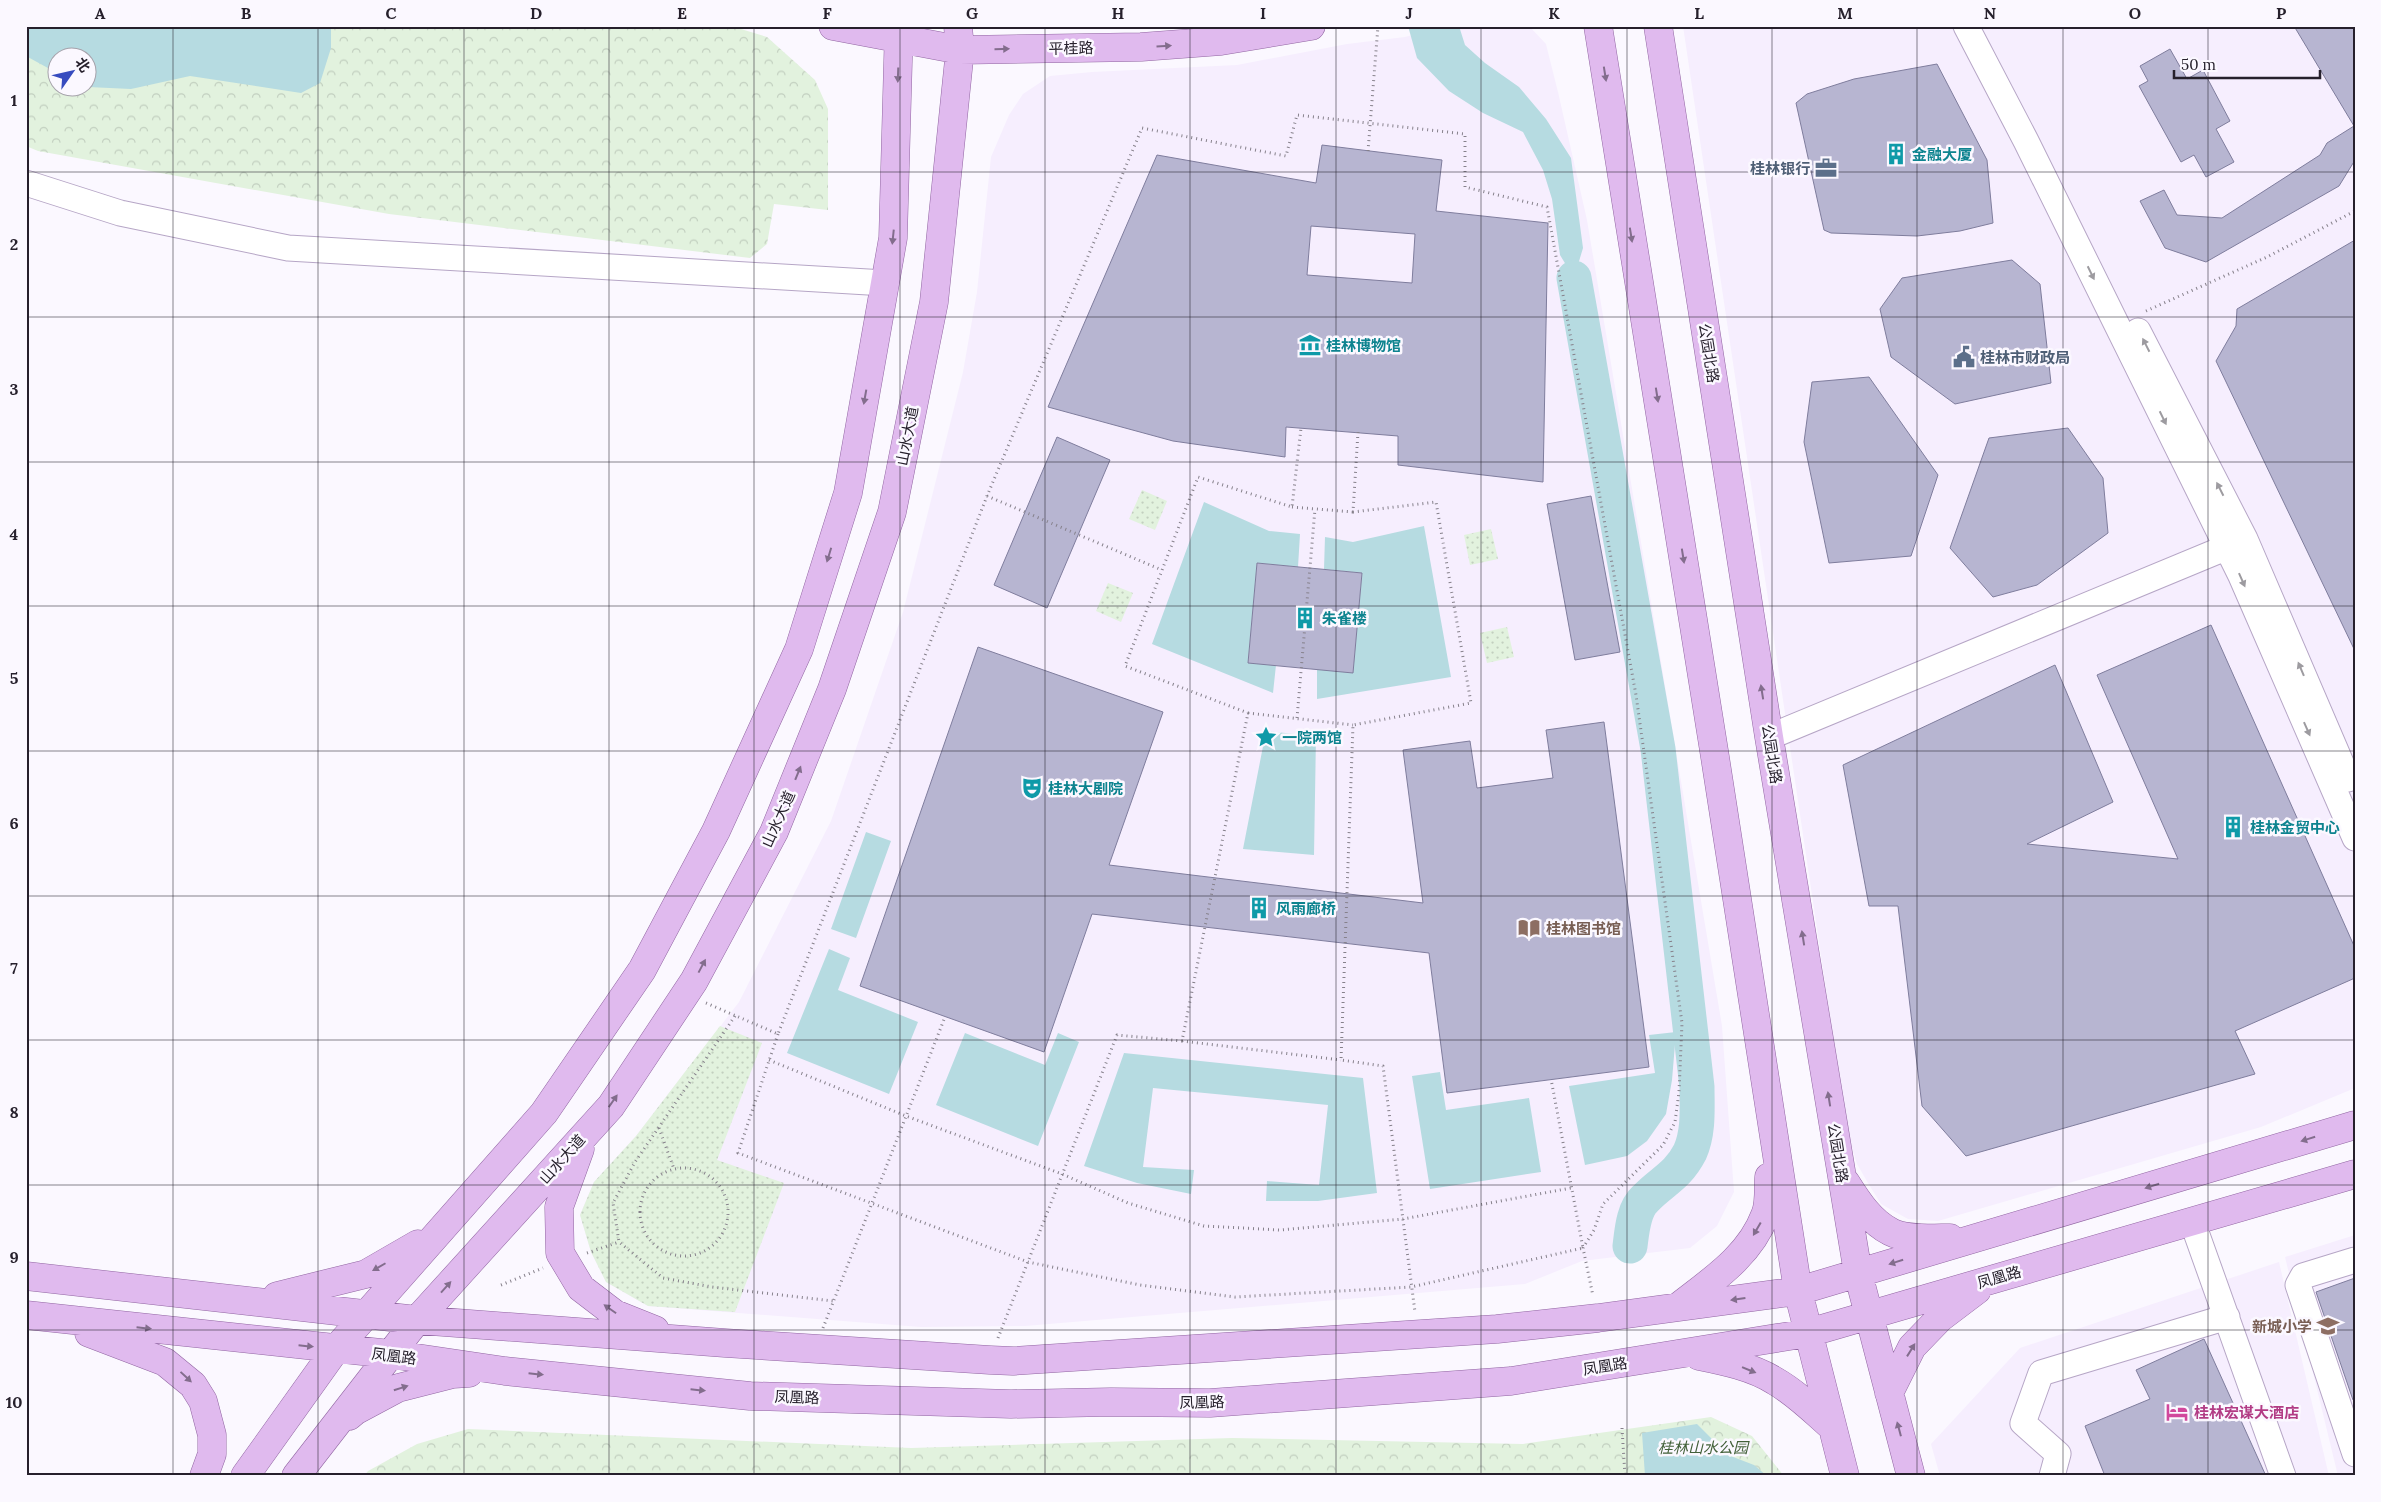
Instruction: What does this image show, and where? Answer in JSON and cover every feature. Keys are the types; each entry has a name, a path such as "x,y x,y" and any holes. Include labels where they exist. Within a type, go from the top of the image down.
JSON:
{"main road":[{"name":"平桂路","path":"833,26 959,38 1141,47 1221,42 1311,26"},
{"path":"1598,26 1798,1291 1844,1476"},
{"name":"公园北路","path":"1658,26 1768,731 1858,1273 1911,1476"},
{"path":"245,1476 335,1350 544,1113 642,970 716,831 799,649 848,493 893,238 899,33"},
{"name":"山水大道","path":"296,1476 417,1320 610,1106 685,994 774,832 832,689 892,512 934,302 959,38"},
{"path":"26,1276 417,1320 1013,1361 1417,1334 1598,1318 1798,1291 2355,1125"},
{"path":"1678,1307 1714,1279 1744,1251 1766,1214 1772,1130"},
{"path":"587,1132 559,1207 560,1253 581,1288 615,1314 688,1340"},
{"name":"凤凰路","path":"27,1315 335,1350 390,1354 505,1371 750,1396 1011,1404 1210,1403 1510,1381 1808,1333 2355,1174"},
{"path":"1842,1177 1861,1207 1892,1233 1921,1238 1979,1237"},
{"path":"224,1298 271,1298 366,1274 419,1244 460,1207"},
{"path":"1889,1393 1912,1347 1940,1318 1992,1280"},
{"path":"27,1315 105,1338 165,1362 179,1371 193,1385 203,1401 210,1428 212,1454 204,1476"},
{"path":"1685,1353 1730,1362 1775,1380 1832,1427"},
{"path":"320,1445 355,1411 398,1388 453,1374 505,1371"}],"street":[{"path":"1966,26 2233,537 2355,838"},
{"path":"1984,26 2131,317 2355,795"},
{"path":"26,183 120,214 288,248 885,283"},
{"path":"1768,731 2233,537"},
{"path":"2192,1221 2283,1476"},
{"path":"2355,1260 2303,1276 2298,1285 2355,1454"},
{"path":"2052,1476 2058,1454 2023,1423 2041,1373 2227,1317"}],"path":[{"path":"1368,151 1378,26"},
{"path":"1297,115 1370,122 1465,134 1465,187 1547,207 1636,695 1682,1023 1679,1092 1675,1122 1663,1145 1603,1204 1594,1230 1583,1248 1411,1286 1235,1297 1140,1285 1028,1262 738,1154 778,1034 987,496 1142,128 1286,156 1297,115"},
{"path":"2131,317 2267,257 2355,211"},
{"path":"1292,507 1301,428"},
{"path":"1353,512 1358,432"},
{"path":"1198,477 1292,507 1353,512 1436,502 1471,703 1353,725 1248,712 1125,666 1198,477"},
{"path":"987,496 1162,570"},
{"path":"1297,718 1315,509"},
{"path":"1182,1041 1248,712"},
{"path":"1342,1060 1353,725"},
{"path":"685,994 778,1034"},
{"path":"735,1016 635,1162 613,1203 619,1242 663,1278 712,1287 833,1301"},
{"path":"814,1348 945,1017"},
{"path":"990,1360 1117,1035 1182,1041 1383,1066 1417,1334"},
{"path":"769,1060 906,1116 1062,1174 1128,1203 1204,1226 1280,1230 1403,1219 1571,1188"},
{"path":"1551,1080 1598,1318"},
{"path":"658,1128 674,1169"},
{"path":"674,1169 695,1169 709,1175 719,1185 726,1198 728,1213 722,1233 708,1249 694,1255 680,1256 666,1252 653,1244 644,1233 640,1219 640,1204 645,1190 654,1179 666,1170 674,1169"},
{"path":"1622,1428 1625,1476"}],"shaded area":[{"name":"一院两馆","path":"1449,26 1529,26 1546,44 1587,220 1722,1026 1734,1192 1717,1226 1690,1248 1582,1261 1525,1284 1025,1326 921,1327 648,1306 606,1282 591,1252 580,1215 594,1182 636,1136 739,1002 831,821 903,612 963,372 977,292 991,157 1009,115 1023,94 1050,76 1092,72 1237,65 1347,44 1405,37"},
{"path":"1683,26 2355,26 2355,1088 2261,1127 1938,1221 1908,1219 1881,1204 1857,1164 1847,1131"},
{"name":"新城小学","path":"2355,1235 2355,1476 2338,1476 2285,1257"},
{"path":"2279,1262 2329,1476 1940,1476 1931,1444 2020,1348"}],"green space":[{"path":"26,26 731,26 767,37 815,80 828,109 828,210 774,204 767,244 750,258 389,214 38,151 26,146"},
{"path":"1142,490 1167,501 1155,530 1129,519"},
{"path":"1491,529 1498,559 1470,565 1464,535"},
{"path":"1108,583 1133,593 1121,622 1096,611"},
{"path":"1507,627 1514,657 1487,663 1480,633"},
{"path":"720,1026 762,1043 717,1160 784,1183 735,1312 648,1306 606,1282 591,1252 580,1215 594,1182 636,1136"},
{"name":"桂林山水公园","path":"1711,1417 1752,1436 1784,1476 364,1476 368,1471 417,1444 468,1429 911,1448 1232,1438 1523,1444"}],"water":[{"path":"26,26 331,26 331,48 320,83 301,93 190,76 131,89 98,87 98,48 48,48 48,68 26,56"},
{"path":"1408,26 1459,26 1465,45 1485,63 1519,87 1546,119 1571,158 1583,248 1574,278 1560,255 1552,199 1543,170 1523,132 1483,113 1449,91 1417,58"},
{"path":"1204,502 1269,531 1300,534 1298,567 1257,563 1248,662 1276,665 1273,693 1152,644"},
{"path":"1424,526 1451,677 1317,699 1317,669 1353,672 1362,573 1324,569 1325,537 1353,542"},
{"path":"1266,731 1316,736 1314,855 1243,849"},
{"path":"866,832 891,841 856,938 831,929"},
{"path":"829,949 850,958 838,990 918,1022 889,1094 787,1053"},
{"path":"1676,1032 1672,1080 1666,1114 1647,1141 1627,1156 1585,1165 1569,1086 1655,1073 1649,1035"},
{"path":"965,1033 1045,1065 1058,1033 1079,1042 1038,1146 936,1105"},
{"path":"1124,1053 1363,1078 1377,1193 1318,1201 1266,1201 1267,1181 1319,1185 1328,1105 1153,1088 1143,1167 1194,1170 1191,1194 1137,1183 1084,1166"},
{"path":"1440,1072 1446,1110 1529,1098 1541,1172 1430,1189 1412,1076"},
{"path":"1697,1424 1728,1455 1754,1465 1767,1476 1645,1476 1642,1433"}],"building":[{"path":"2294,26 2355,26 2355,160 2339,186 2206,262 2165,248 2140,201 2164,190 2177,215 2222,218 2320,155 2327,143 2354,126"},
{"path":"2170,49 2187,79 2203,70 2230,121 2216,129 2234,162 2206,177 2194,155 2181,162 2139,86 2148,81 2140,66"},
{"name":"金融大厦","path":"1937,64 1987,160 1993,223 1960,231 1917,236 1831,233 1824,230 1796,103 1807,94 1854,79"},
{"name":"桂林博物馆","path":"1322,145 1442,160 1436,211 1548,223 1543,482 1398,465 1398,436 1286,427 1285,457 1173,441 1048,407 1157,155 1316,183","holes":["1311,226 1415,234 1412,283 1307,275"]},
{"path":"2355,240 2355,651 2216,361 2236,326 2237,309"},
{"path":"2012,260 2040,284 2051,383 1955,404 1891,357 1880,309 1902,278"},
{"path":"1869,377 1938,475 1911,556 1829,563 1804,442 1812,382"},
{"path":"2068,428 2103,478 2108,533 2037,585 1993,597 1950,548 1989,438"},
{"path":"1057,437 1110,460 1047,608 994,585"},
{"path":"1591,496 1620,652 1575,660 1547,504"},
{"name":"朱雀楼","path":"1257,563 1362,573 1353,673 1248,663"},
{"path":"2211,625 2355,948 2355,978 2235,1031 2255,1074 1966,1156 1922,1106 1898,906 1869,906 1843,765 2055,665 2113,802 2027,844 2178,859 2097,675"},
{"path":"978,647 1163,712 1109,865 1423,903 1403,750 1470,741 1477,788 1553,778 1546,730 1604,722 1649,1067 1447,1093 1429,953 1092,914 1044,1052 860,986"},
{"path":"2355,1278 2355,1399 2353,1400 2316,1292"},
{"name":"桂林宏谋大酒店","path":"2204,1339 2266,1476 2105,1476 2085,1426 2150,1399 2136,1370"}],"waterway":[{"path":"1574,278 1658,749 1697,1087 1696,1128 1690,1152 1675,1173 1641,1204 1634,1221 1630,1246"}],"place":[{"name":"金融大厦","path":"1896,154"},
{"name":"桂林银行","path":"1826,168"},
{"name":"桂林博物馆","path":"1310,345"},
{"name":"桂林市财政局","path":"1964,357"},
{"name":"朱雀楼","path":"1305,618"},
{"name":"一院两馆","path":"1266,737"},
{"name":"桂林大剧院","path":"1032,788"},
{"name":"桂林金贸中心","path":"2233,827"},
{"name":"风雨廊桥","path":"1259,908"},
{"name":"桂林图书馆","path":"1529,928"},
{"name":"新城小学","path":"2328,1326"},
{"name":"桂林宏谋大酒店","path":"2177,1412"}]}
